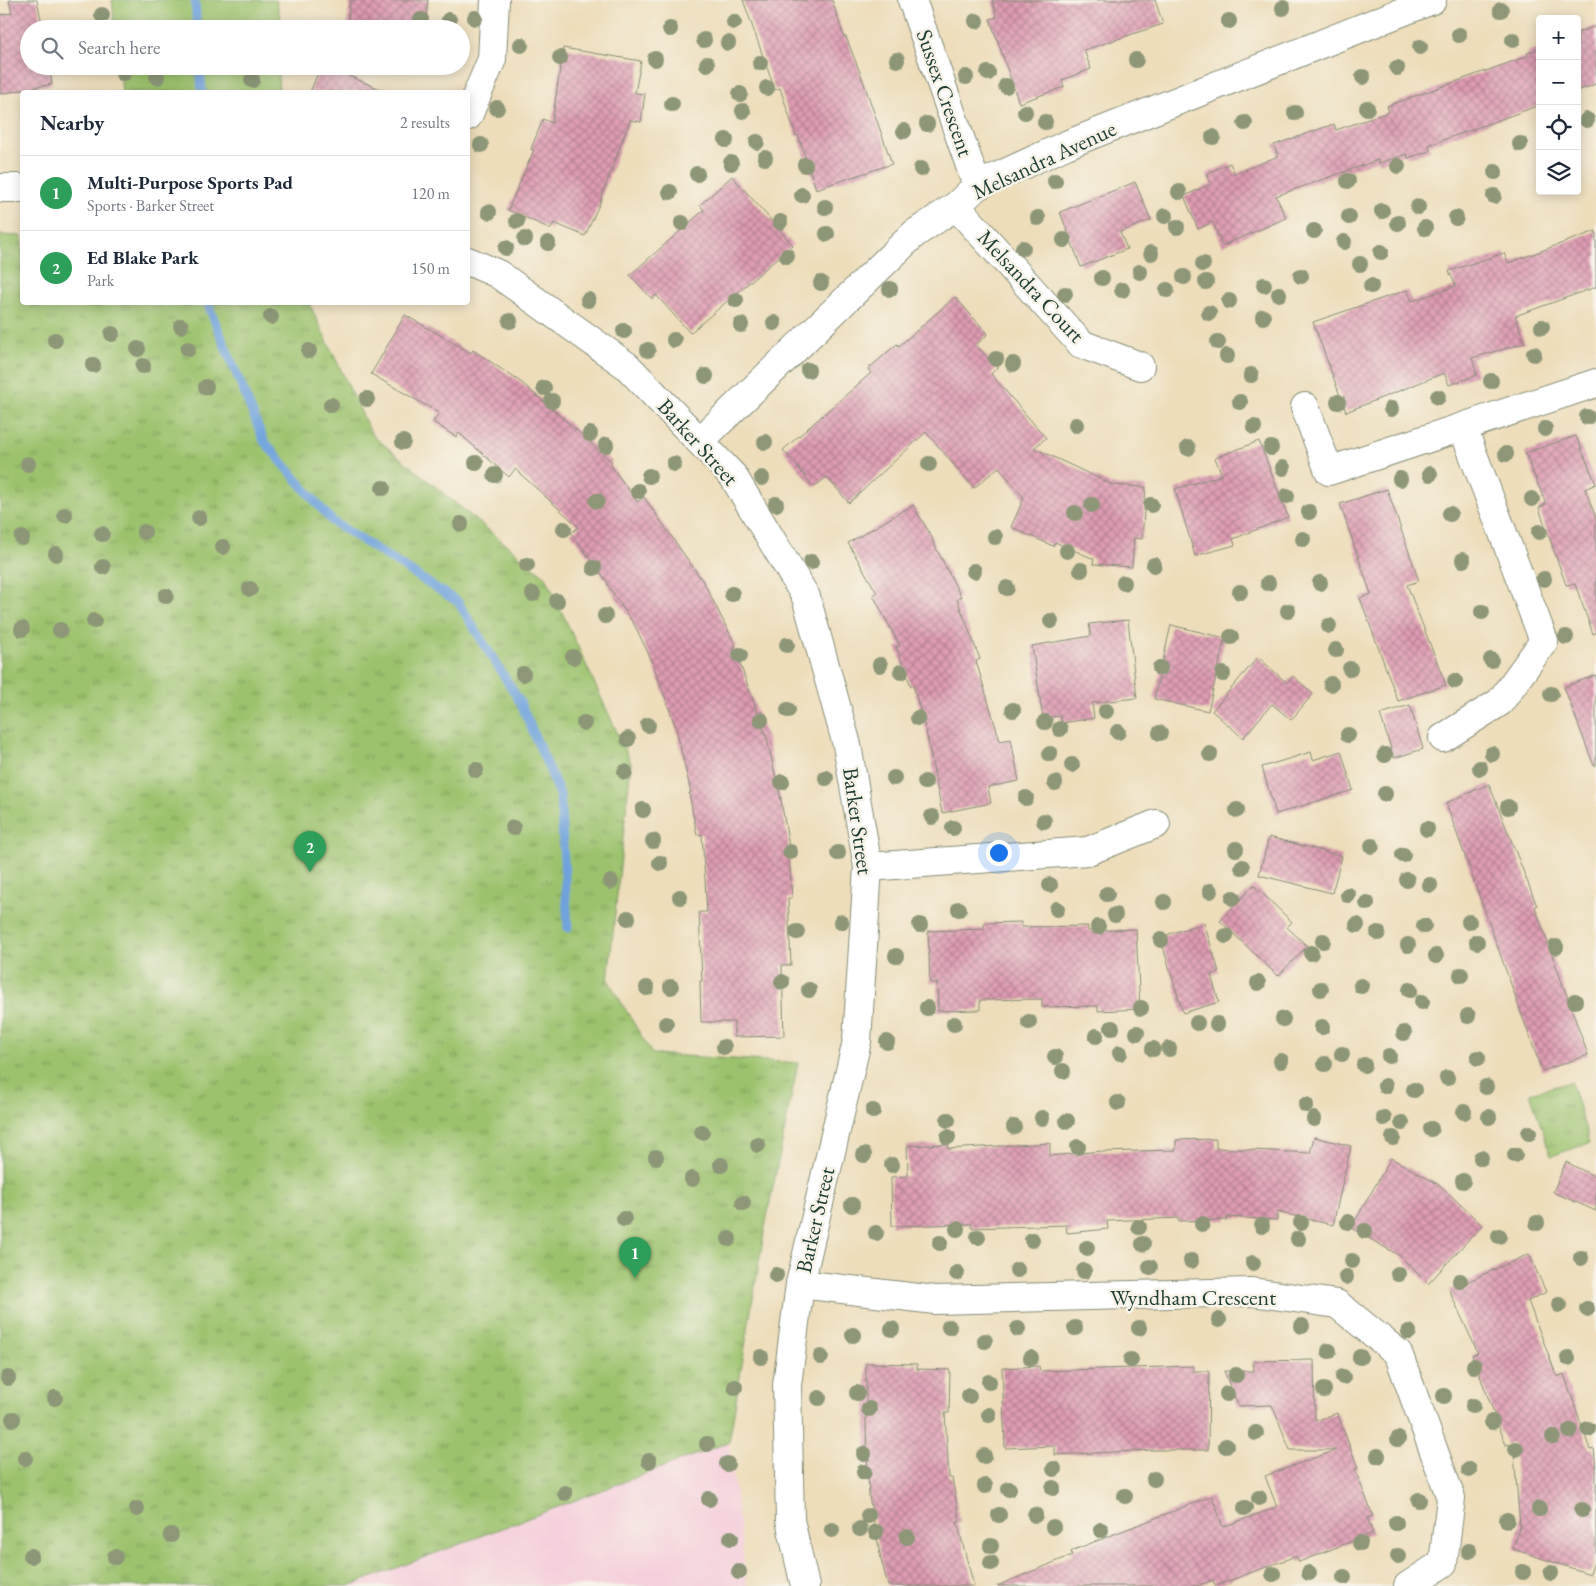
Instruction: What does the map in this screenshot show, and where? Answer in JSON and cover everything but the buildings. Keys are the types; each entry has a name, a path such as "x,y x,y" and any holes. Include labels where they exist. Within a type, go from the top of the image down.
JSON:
{"street":[{"path":"470,111 492,59 496,0"},
{"name":"Sussex Crescent","path":"912,0 977,186"},
{"name":"Melsandra Avenue","path":"700,441 914,234 956,206 977,186 1066,145 1432,0"},
{"path":"0,188 20,188"},
{"name":"Melsandra Court","path":"956,206 1081,344 1140,366"},
{"name":"Barker Street","path":"470,262 498,274 627,366 733,476 806,597 847,745 868,867 857,1041 800,1284 786,1384 790,1520 805,1586"},
{"path":"1305,407 1329,472 1596,383"},
{"path":"1443,738 1500,702 1544,642 1462,428"},
{"path":"868,867 1088,851 1156,824"},
{"name":"Wyndham Crescent","path":"800,1284 936,1300 1252,1292 1337,1304 1398,1353 1451,1498 1443,1563 1408,1586"}],"shaded area":[{"path":"729,1442 747,1586 349,1586"}],"green space":[{"path":"112,0 276,0 281,20 114,20"},
{"path":"120,75 278,75 279,90 122,90"},
{"path":"0,235 20,236 20,305 310,305 372,435 546,577 631,763 608,980 652,1054 798,1063 765,1227 729,1442 349,1586 0,1586"},
{"path":"1571,1082 1590,1143 1551,1156 1530,1093"}],"waterway":[{"path":"195,0 196,20"},
{"path":"201,75 202,90"},
{"path":"208,305 264,441 332,521 458,602 520,702 560,794 568,928"}],"place":[{"name":"Ed Blake Park","path":"310,872"},
{"name":"Multi-Purpose Sports Pad","path":"635,1278"}]}
